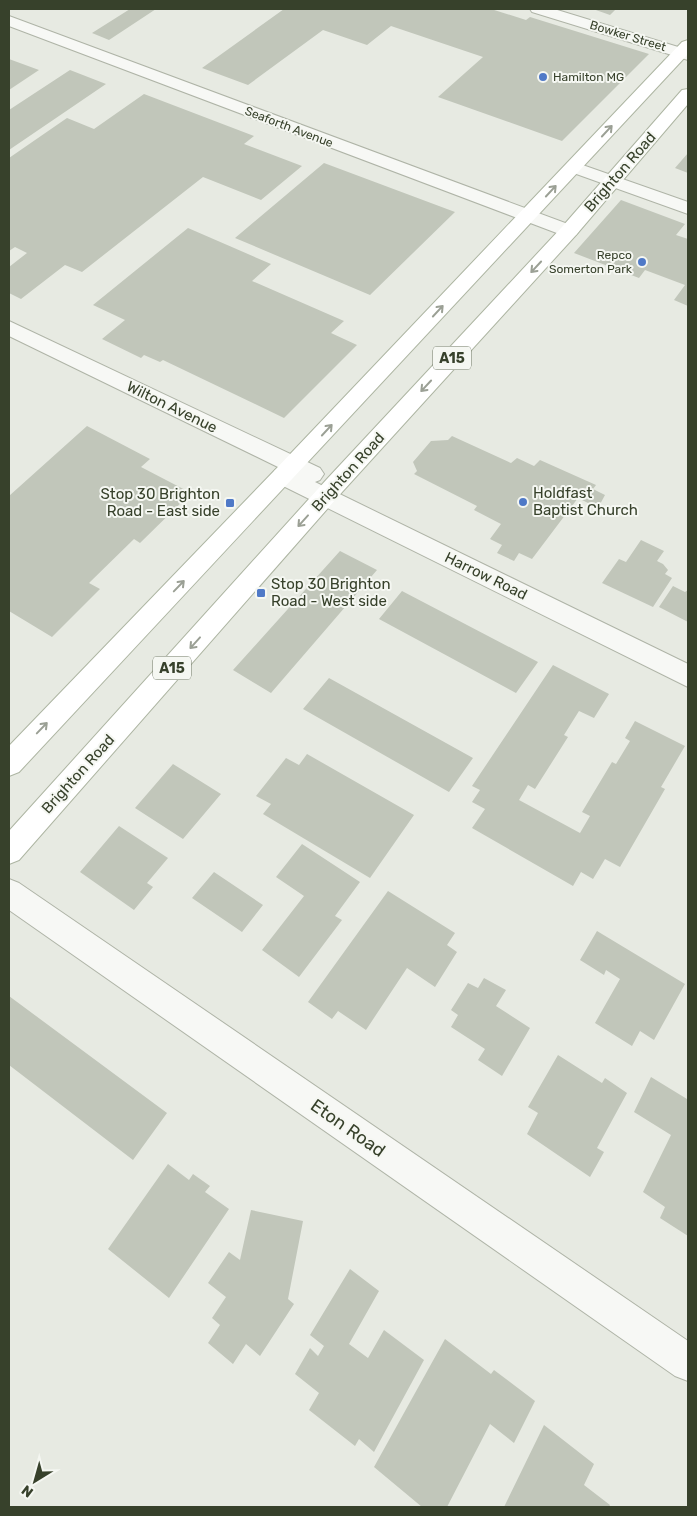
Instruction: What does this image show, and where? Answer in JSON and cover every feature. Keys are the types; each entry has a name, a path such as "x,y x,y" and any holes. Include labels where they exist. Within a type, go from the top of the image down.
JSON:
{"main road":[{"name":"A15","path":"9,764 686,51"},
{"name":"Brighton Road","path":"13,837 569,231 688,94"}],"street":[{"name":"Bowker Street","path":"538,9 686,51"},
{"name":"Seaforth Avenue","path":"9,22 569,231"},
{"path":"574,167 688,208"},
{"name":"Wilton Avenue","path":"9,328 288,470"},
{"name":"Harrow Road","path":"288,470 688,676"},
{"name":"Eton Road","path":"9,893 688,1363"}],"building":[{"path":"130,9 156,9 109,40 92,33"},
{"path":"284,9 491,9 526,20 530,17 649,54 562,141 438,97 483,57 391,26 367,45 323,30 248,85 202,68"},
{"path":"593,9 616,9 610,15"},
{"path":"9,59 39,70 9,90"},
{"path":"70,70 106,84 9,150 9,110"},
{"path":"144,94 254,136 244,144 302,166 261,200 203,177 82,272 65,265 21,299 9,293 9,267 27,253 15,247 9,251 9,158 67,118 94,129"},
{"path":"688,153 688,173 675,168"},
{"path":"324,163 455,212 370,295 235,238"},
{"name":"Repco Somerton Park","path":"621,200 685,224 676,235 688,239 688,306 674,300 685,285 645,270 639,278 574,253"},
{"path":"188,228 271,264 252,281 344,321 331,333 357,345 284,418 163,360 160,362 144,355 141,358 102,339 125,320 93,305"},
{"path":"87,426 150,459 141,467 191,493 140,543 134,539 89,583 100,589 52,637 9,611 9,496"},
{"name":"Holdfast Baptist Church","path":"452,436 511,463 517,458 534,466 540,460 596,485 593,489 605,495 598,508 578,498 532,559 519,553 514,561 497,553 502,545 490,539 501,524 474,510 477,506 414,474 417,471 413,462 431,441 448,440"},
{"path":"641,540 664,551 657,561 668,570 665,574 672,578 653,607 602,583 619,559 626,562"},
{"path":"340,551 377,570 271,693 233,670"},
{"path":"673,586 685,592 688,590 688,622 659,607"},
{"path":"402,591 538,662 516,693 379,619"},
{"path":"553,665 609,694 594,718 579,711 564,735 568,737 535,789 528,785 519,800 580,833 590,816 582,812 612,762 616,764 630,741 625,738 635,721 685,746 661,787 665,789 620,867 605,859 593,879 581,872 573,886 472,828 485,809 472,802 480,790 472,786"},
{"path":"329,678 473,758 449,792 303,709"},
{"path":"307,754 414,815 370,878 263,814 271,804 256,796 286,758 299,765"},
{"path":"173,764 221,794 183,839 135,808"},
{"path":"119,826 168,858 147,883 153,887 134,910 80,872"},
{"path":"302,844 360,882 335,916 342,920 299,977 262,950 304,896 276,877"},
{"path":"214,872 263,905 242,932 192,898"},
{"path":"388,891 455,933 447,945 457,952 435,987 407,968 366,1030 338,1011 332,1019 308,1002"},
{"path":"597,931 685,984 654,1040 640,1031 632,1046 595,1023 620,979 606,970 604,975 580,960"},
{"path":"484,978 506,990 496,1006 530,1028 502,1076 478,1060 485,1049 451,1027 458,1015 451,1010 468,983 478,988"},
{"path":"9,996 167,1113 133,1160 9,1065"},
{"path":"558,1055 602,1083 605,1078 627,1093 597,1148 604,1152 590,1177 527,1134 538,1113 528,1107"},
{"path":"651,1077 687,1099 688,1096 688,1236 660,1218 665,1207 643,1192 671,1135 634,1112"},
{"path":"168,1164 189,1180 193,1174 210,1186 205,1192 229,1209 169,1298 108,1249"},
{"path":"251,1210 303,1221 288,1299 294,1304 260,1356 246,1344 233,1364 208,1343 220,1325 212,1318 226,1297 208,1283 229,1252 240,1260"},
{"path":"350,1269 379,1291 349,1344 368,1358 384,1330 424,1360 374,1452 359,1439 355,1446 309,1410 319,1393 295,1374 310,1348 318,1356 324,1346 310,1335"},
{"path":"445,1339 491,1374 494,1370 535,1401 514,1443 490,1424 447,1507 422,1507 374,1467"},
{"path":"544,1425 594,1464 584,1485 610,1505 609,1507 504,1507"}],"place":[{"name":"Hamilton MG","path":"543,77"},
{"name":"Repco Somerton Park","path":"642,262"},
{"name":"Holdfast Baptist Church","path":"523,502"},
{"name":"Stop 30 Brighton Road - East side","path":"230,503"},
{"name":"Stop 30 Brighton Road - West side","path":"261,593"}]}
